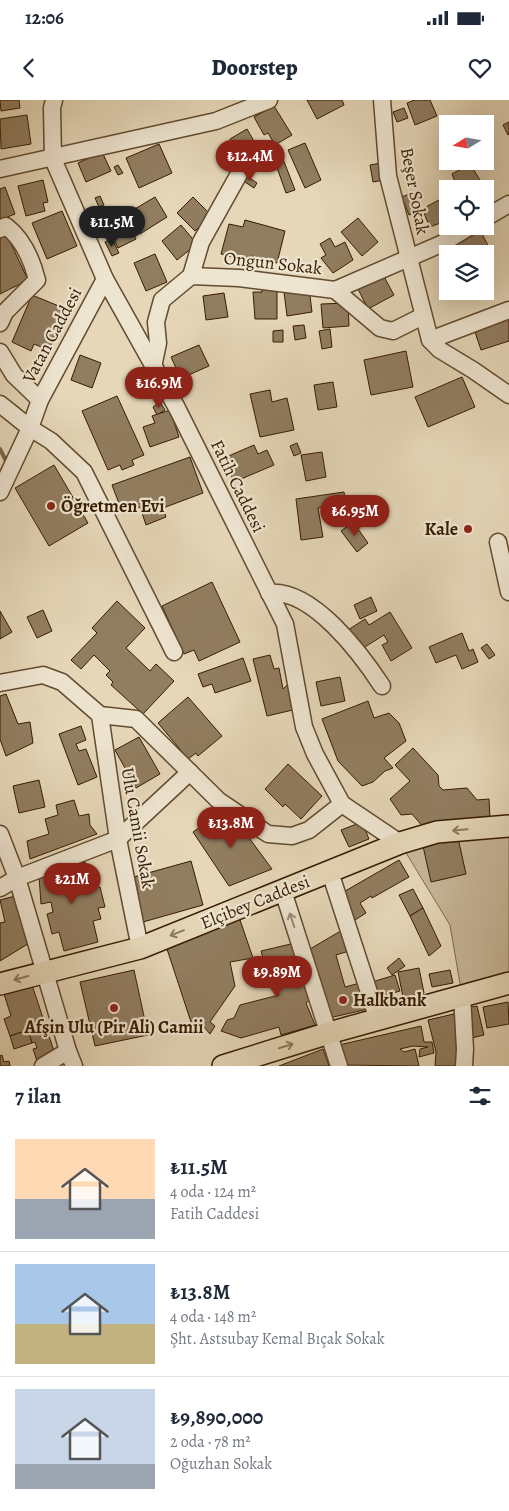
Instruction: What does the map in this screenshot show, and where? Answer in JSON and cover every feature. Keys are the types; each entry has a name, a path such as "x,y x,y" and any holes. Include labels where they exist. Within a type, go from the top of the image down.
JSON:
{"main road":[{"name":"Elçibey Caddesi","path":"0,984 140,948 400,843 437,832 509,826"},
{"path":"223,1066 329,1033 509,983"}],"street":[{"name":"Fatih Caddesi","path":"54,100 52,108 53,159 105,279 177,408 285,624 304,727 315,754 342,804 400,843"},
{"path":"0,169 53,159 166,131 216,121 269,100"},
{"name":"Beşer Sokak","path":"382,100 388,176 430,340"},
{"path":"153,367 158,343 156,322 162,300 191,276 201,242 239,174"},
{"path":"494,213 509,204"},
{"path":"0,228 6,226 17,235 34,266 37,280 5,312 0,323"},
{"name":"Ongun Sokak","path":"191,276 239,278 334,290 408,256 441,244 456,235"},
{"name":"Vatan Caddesi","path":"0,492 30,428 40,400 105,279"},
{"path":"334,290 380,328 393,331 423,316"},
{"path":"509,310 430,340 440,350 473,370 509,396"},
{"path":"0,352 14,375 40,400"},
{"path":"0,404 30,428 52,441 84,472 174,652"},
{"path":"498,542 509,592"},
{"path":"269,593 292,596 318,613 358,652 382,686"},
{"path":"0,683 43,675 62,682 100,715 136,719 218,800 268,834 292,836 309,830 342,804"},
{"name":"Ulu Camii Sokak","path":"100,715 118,839 140,948"},
{"path":"0,888 17,878 118,839 190,772"},
{"path":"0,834 17,878 71,1059 43,1066"},
{"path":"330,872 378,1020"},
{"path":"283,891 339,1066"},
{"path":"462,995 466,1049 464,1066"}],"shaded area":[{"path":"509,826 509,978 462,995 450,925 400,843"}],"building":[{"path":"0,100 19,100 20,108 1,111"},
{"path":"307,100 342,100 344,105 317,119"},
{"path":"415,100 430,100 437,116 415,125 407,103"},
{"path":"274,106 292,135 275,145 268,133 264,135 254,117"},
{"path":"404,108 408,118 397,122 393,112"},
{"path":"27,115 31,144 1,149 0,119"},
{"path":"509,122 509,134 508,135 503,125"},
{"path":"247,129 259,150 241,159 230,139"},
{"path":"305,143 321,180 305,188 288,150"},
{"path":"159,144 172,173 139,188 126,158"},
{"path":"102,152 111,171 86,182 78,163"},
{"path":"283,159 295,190 286,193 275,162"},
{"path":"259,160 262,166 251,173 247,167"},
{"path":"381,163 384,180 373,182 370,165"},
{"path":"118,165 123,173 118,175 114,167"},
{"path":"459,170 474,170 480,180 454,180 452,174"},
{"path":"245,175 257,183 254,188 242,180"},
{"path":"43,180 48,202 43,203 45,211 26,216 18,186"},
{"path":"5,187 15,214 0,220 0,189"},
{"path":"409,194 416,212 409,215 402,197"},
{"path":"100,196 104,205 99,207 95,198"},
{"path":"155,197 167,217 140,234 128,213"},
{"path":"193,197 211,215 195,231 177,213"},
{"path":"439,200 439,224 430,227 422,209"},
{"path":"62,211 77,246 47,259 32,223"},
{"path":"125,218 136,239 118,248 108,227"},
{"path":"358,218 378,242 362,256 341,232"},
{"path":"245,220 285,231 277,263 251,256 250,262 221,254 229,224 243,227"},
{"path":"181,225 197,244 177,260 162,241"},
{"path":"6,233 28,280 0,294 0,235"},
{"path":"471,235 483,235 488,245 454,245"},
{"path":"330,238 335,247 345,242 353,260 333,273 321,258 326,255 320,244"},
{"path":"112,239 119,253 112,256 105,242"},
{"path":"155,254 167,282 146,291 134,263"},
{"path":"383,275 394,295 368,309 358,289"},
{"path":"262,288 277,288 277,319 255,319 253,292 262,292"},
{"path":"309,288 312,312 287,316 284,292"},
{"path":"224,293 228,317 206,320 203,296"},
{"path":"32,295 66,309 49,350 34,344 31,351 12,342"},
{"path":"348,303 349,326 323,328 321,304"},
{"path":"509,317 509,341 481,350 474,329"},
{"path":"304,325 306,338 295,340 293,326"},
{"path":"330,329 332,347 322,349 319,331"},
{"path":"283,330 283,342 273,342 273,331"},
{"path":"199,345 209,366 184,377 186,381 183,383 171,357"},
{"path":"406,351 413,387 371,395 364,360"},
{"path":"80,355 101,363 92,388 71,380"},
{"path":"462,377 475,407 428,427 415,397"},
{"path":"333,382 337,407 318,410 314,385"},
{"path":"270,390 272,402 287,398 294,430 260,437 250,394"},
{"path":"117,396 144,455 132,460 134,465 122,470 120,465 108,470 82,411"},
{"path":"160,402 165,410 157,415 153,407"},
{"path":"170,410 179,437 150,447 143,427 155,423 152,416"},
{"path":"297,443 301,453 294,456 290,446"},
{"path":"254,445 258,454 267,450 274,465 234,482 224,458"},
{"path":"322,452 326,477 306,481 301,455"},
{"path":"190,457 203,493 163,508 166,517 146,525 140,507 123,514 112,485"},
{"name":"Öğretmen Evi","path":"54,465 88,523 49,546 15,488"},
{"path":"344,492 346,504 318,508 323,537 301,540 296,499"},
{"path":"353,522 368,543 357,552 341,531"},
{"path":"212,582 240,642 199,661 194,650 184,654 162,606"},
{"path":"371,597 377,611 360,619 354,605"},
{"path":"117,601 145,628 126,648 150,671 156,664 174,681 143,714 111,685 113,682 106,675 110,671 94,655 81,669 71,660 97,633 92,628"},
{"path":"43,610 52,631 37,638 27,617"},
{"path":"0,611 12,632 0,639"},
{"path":"390,612 412,648 391,661 382,645 388,642 384,635 360,650 348,630 365,619 369,625"},
{"path":"462,633 469,651 473,649 478,662 462,669 456,655 436,663 429,647"},
{"path":"487,644 495,655 489,659 481,648"},
{"path":"270,655 274,669 279,668 283,689 290,682 297,709 267,716 253,659"},
{"path":"243,658 251,681 215,693 212,684 203,687 198,674"},
{"path":"340,677 345,701 321,706 316,682"},
{"path":"6,694 18,724 30,722 33,743 6,756 0,739 0,696"},
{"path":"188,697 222,736 198,756 196,753 188,759 158,723"},
{"path":"368,701 374,718 389,713 399,723 406,741 384,758 393,768 385,771 373,782 362,786 338,761 322,719"},
{"path":"81,726 86,740 76,744 79,751 86,749 97,777 78,785 59,734"},
{"path":"139,737 160,774 136,788 115,750"},
{"path":"413,748 438,775 439,786 443,790 467,788 477,800 489,799 490,819 424,828 412,814 401,815 390,799 410,781 395,765"},
{"path":"288,764 322,796 301,819 285,804 283,807 265,789"},
{"path":"39,780 45,807 19,813 13,786"},
{"path":"74,800 79,816 89,814 90,825 97,834 30,859 27,841 49,834 45,819 58,815 56,805"},
{"path":"227,808 272,869 229,886 193,832"},
{"path":"362,822 369,839 349,847 341,830"},
{"path":"458,838 466,874 431,882 423,846"},
{"path":"399,860 409,877 360,903 366,913 355,920 340,894"},
{"path":"191,861 203,905 143,922 130,878"},
{"path":"85,862 94,888 100,887 105,907 98,908 101,919 93,921 98,942 64,951 59,932 52,934 47,914 53,912 51,902 41,904 39,876"},
{"path":"413,889 423,908 410,916 399,895"},
{"path":"19,895 31,942 0,961 0,923 5,922 0,900"},
{"path":"423,908 441,946 429,956 410,916"},
{"path":"239,917 253,958 230,962 235,986 210,1022 215,1026 210,1034 199,1021 191,1022 167,949"},
{"path":"344,929 349,951 336,955 345,987 360,983 368,1009 329,1018 310,949"},
{"path":"295,943 313,997 306,1003 315,1025 281,1035 279,1027 241,1038 221,1031 227,1020 234,1018 240,1005 279,995 277,989 272,990 261,951"},
{"path":"399,958 405,966 392,975 387,968"},
{"path":"419,968 424,993 403,997 398,972"},
{"name":"Afşin Ulu (Pir Ali) Camii","path":"134,970 148,1035 95,1046 80,982"},
{"path":"450,970 453,983 432,987 429,974"},
{"path":"395,975 400,991 376,998 372,982"},
{"path":"32,985 45,1024 10,1036 4,1019 11,1016 4,994"},
{"path":"508,1002 509,1024 487,1028 483,1007"},
{"path":"477,1006 484,1035 472,1038 466,1008"},
{"path":"458,1013 459,1066 435,1066 436,1052 428,1020"},
{"path":"45,1024 56,1057 38,1064 33,1049 37,1048 35,1042 32,1043 28,1030"},
{"path":"421,1026 424,1042 432,1042 434,1053 419,1057 420,1049 428,1047 413,1046 400,1049 404,1052 415,1049 419,1066 344,1065 339,1045"},
{"path":"28,1030 32,1043 14,1049 10,1036"},
{"path":"323,1049 329,1066 279,1066"},
{"path":"2,1055 4,1062 9,1061 10,1066 0,1066 0,1056"}],"waterway":[{"path":"0,449 8,465"}],"place":[{"name":"Öğretmen Evi","path":"51,506"},
{"name":"Kale","path":"468,529"},
{"name":"Halkbank","path":"343,1000"},
{"name":"Afşin Ulu (Pir Ali) Camii","path":"114,1008"}]}
